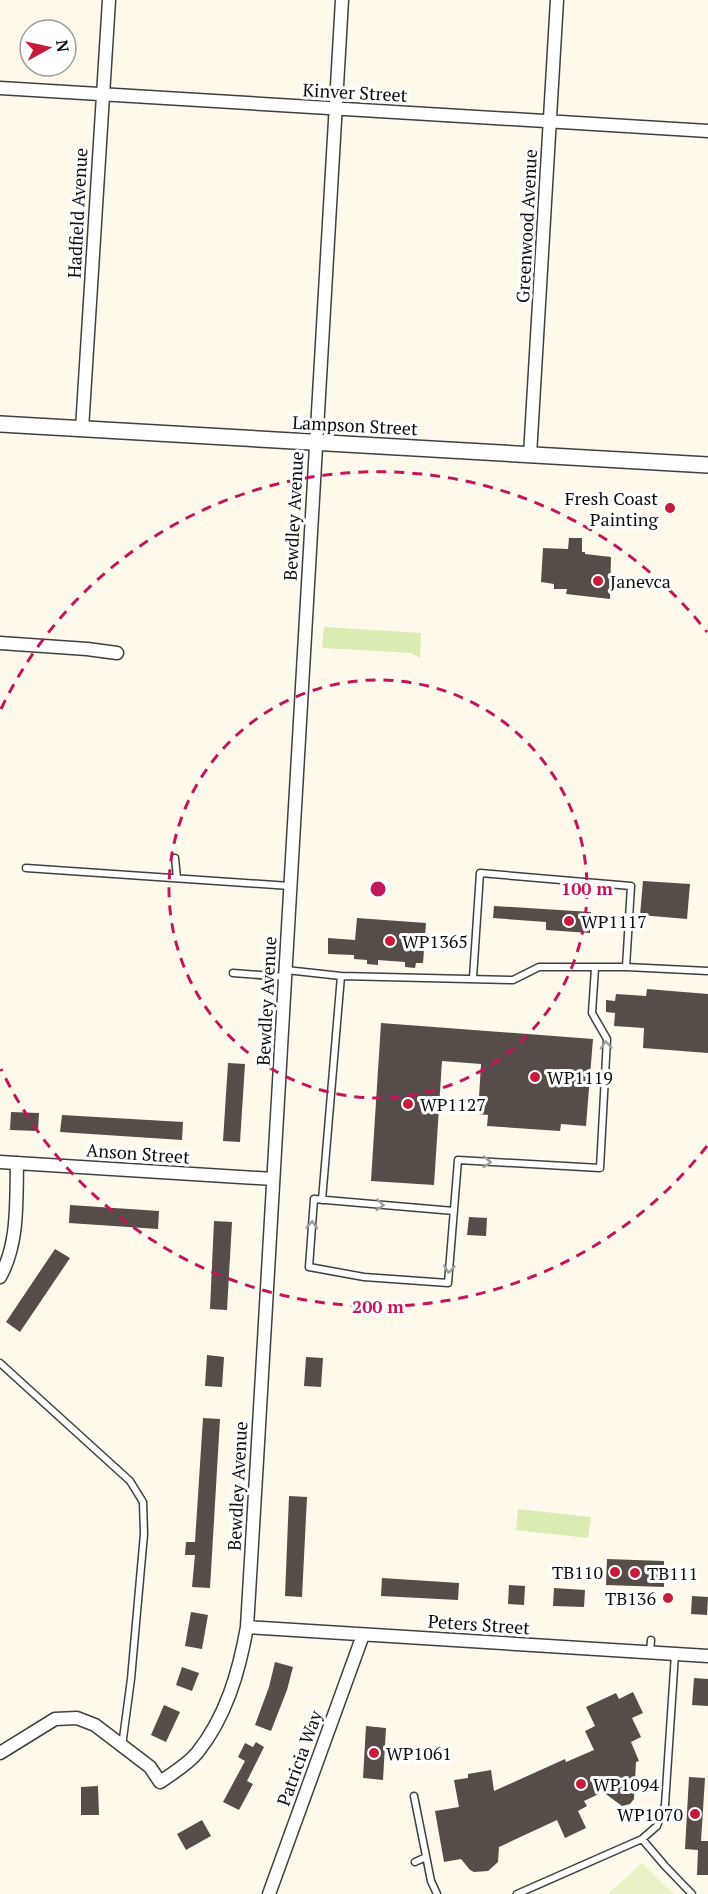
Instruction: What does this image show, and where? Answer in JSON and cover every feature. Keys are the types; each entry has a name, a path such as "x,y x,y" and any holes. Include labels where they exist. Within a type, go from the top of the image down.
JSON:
{"street":[{"name":"Hadfield Avenue","path":"82,429 110,0"},
{"name":"Bewdley Avenue","path":"0,1754 55,1719 77,1718 86,1720 150,1767 160,1782 183,1766 208,1738 227,1703 239,1666 247,1627 342,0"},
{"name":"Greenwood Avenue","path":"530,455 557,0"},
{"name":"Kinver Street","path":"0,88 708,130"},
{"name":"Lampson Street","path":"0,424 708,465"},
{"path":"0,643 117,653"},
{"name":"Anson Street","path":"0,1162 273,1179"},
{"path":"0,1277 8,1259 14,1233 17,1163"},
{"name":"Peters Street","path":"247,1627 613,1648 651,1647 675,1654 708,1656"},
{"name":"Patricia Way","path":"269,1894 363,1635"}],"lane":[{"path":"175,858 177,878"},
{"path":"26,868 290,885"},
{"path":"473,978 480,873 631,886 626,968"},
{"path":"233,973 513,980 539,967 708,971"},
{"path":"454,1211 314,1199 309,1267 364,1277 448,1283 454,1211 458,1160 600,1168 608,1039 592,1013 595,968"},
{"path":"322,1200 342,976"},
{"path":"0,1363 130,1481 143,1502 143,1545 132,1679 122,1746"},
{"path":"517,1894 642,1839 657,1826 665,1805 675,1654"},
{"path":"414,1796 431,1881 437,1894"},
{"path":"642,1839 664,1866 692,1894"},
{"path":"415,1863 426,1857"}],"green space":[{"path":"324,627 421,633 420,658 411,653 322,648"},
{"path":"518,1509 591,1517 588,1538 516,1530"},
{"path":"642,1863 674,1894 608,1894"}],"building":[{"path":"569,538 582,538 582,552 585,554 611,557 610,599 566,594 567,589 554,589 554,584 541,582 543,548 568,549"},
{"path":"643,881 690,884 687,919 640,915"},
{"path":"494,906 591,912 590,933 546,930 546,922 493,918"},
{"name":"WP1365","path":"357,918 426,923 423,963 416,963 415,968 405,967 405,962 378,960 378,965 367,964 367,960 354,959 354,955 328,954 328,938 355,940"},
{"path":"647,989 708,994 708,1053 643,1048 644,1028 614,1026 615,1013 606,1012 606,1000 615,1001 616,994 646,996"},
{"path":"381,1023 593,1039 586,1126 561,1124 560,1131 487,1126 488,1115 478,1114 481,1064 442,1061 434,1185 371,1181"},
{"path":"228,1063 245,1064 240,1142 223,1141"},
{"path":"11,1112 39,1113 38,1131 10,1130"},
{"path":"62,1115 183,1122 182,1140 60,1132"},
{"path":"70,1205 159,1211 158,1229 69,1223"},
{"path":"469,1217 487,1218 486,1236 467,1235"},
{"path":"214,1221 232,1222 227,1310 210,1309"},
{"path":"55,1249 70,1258 20,1332 6,1322"},
{"path":"207,1355 224,1357 222,1387 205,1386"},
{"path":"306,1357 323,1358 321,1387 304,1386"},
{"path":"203,1418 220,1419 210,1588 192,1587 195,1555 185,1555 186,1542 195,1542"},
{"path":"289,1496 307,1497 302,1597 285,1596"},
{"path":"607,1559 664,1561 664,1587 606,1585"},
{"path":"382,1578 459,1583 458,1600 381,1596"},
{"path":"509,1585 525,1586 524,1605 508,1604"},
{"path":"554,1588 585,1590 584,1607 553,1606"},
{"path":"692,1596 708,1597 707,1615 691,1614"},
{"path":"191,1612 208,1615 202,1649 185,1646"},
{"path":"275,1662 293,1667 287,1690 271,1731 255,1725 269,1687"},
{"path":"182,1667 199,1673 192,1691 176,1685"},
{"path":"694,1678 708,1679 708,1706 692,1705"},
{"name":"WP1094","path":"633,1692 643,1713 632,1718 641,1737 631,1742 639,1761 636,1762 634,1799 630,1804 622,1806 603,1792 584,1801 587,1806 578,1811 586,1828 565,1838 557,1820 499,1847 498,1862 488,1871 474,1872 461,1859 444,1862 435,1811 459,1807 454,1780 468,1778 468,1774 491,1770 494,1791 565,1759 566,1762 594,1750 585,1731 595,1726 586,1707 616,1693 619,1699"},
{"path":"164,1705 180,1712 166,1742 151,1735"},
{"name":"WP1061","path":"366,1726 386,1728 383,1780 363,1778"},
{"path":"256,1742 264,1747 247,1781 253,1784 239,1810 223,1802 245,1761 238,1757 245,1743 253,1747"},
{"name":"WP1070","path":"689,1777 705,1778 701,1841 708,1841 708,1875 697,1875 698,1850 685,1849"},
{"path":"98,1786 99,1815 81,1815 81,1787"},
{"path":"202,1820 211,1836 186,1850 177,1834"}],"place":[{"name":"Fresh Coast Painting","path":"670,508"},
{"name":"Janevca","path":"598,581"},
{"name":"WP1117","path":"569,921"},
{"name":"WP1365","path":"390,941"},
{"name":"WP1119","path":"535,1077"},
{"name":"WP1127","path":"408,1104"},
{"name":"TB110","path":"615,1572"},
{"name":"TB111","path":"635,1573"},
{"name":"TB136","path":"668,1598"},
{"name":"WP1061","path":"374,1753"},
{"name":"WP1094","path":"581,1784"},
{"name":"WP1070","path":"695,1814"}]}
